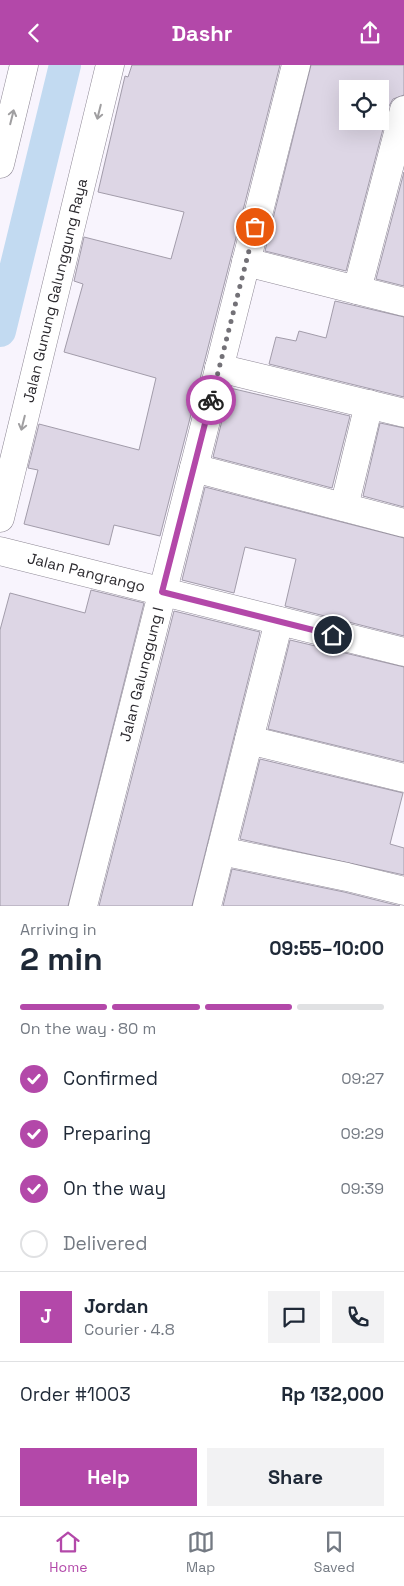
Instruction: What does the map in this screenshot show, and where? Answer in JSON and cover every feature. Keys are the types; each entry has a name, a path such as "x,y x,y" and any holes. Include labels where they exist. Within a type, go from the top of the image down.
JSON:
{"street":[{"path":"0,164 24,65"},
{"name":"Jalan Gunung Galunggung Raya","path":"0,518 110,65"},
{"name":"Jalan Galunggung I","path":"83,906 296,65"},
{"path":"357,290 404,110"},
{"path":"246,262 404,302"},
{"path":"219,368 404,413"},
{"path":"344,507 369,404"},
{"path":"194,468 404,523"},
{"name":"Jalan Pangrango","path":"0,551 404,653"},
{"path":"207,906 279,621"},
{"path":"249,740 404,778"},
{"path":"221,851 347,877 404,891"}],"building":[{"path":"132,65 280,65 160,536 114,525 109,545 24,524 38,470 28,468 39,424 139,450 156,378 64,352 83,284 74,281 84,237 171,259 184,212 98,192 125,76 128,77"},
{"path":"311,65 404,65 404,95 393,99 389,106 389,80 339,80 339,130 383,130 346,271 265,251"},
{"path":"404,172 404,286 376,279"},
{"path":"335,301 404,317 404,397 269,364 276,337 296,341 299,331 326,338"},
{"path":"230,388 350,416 332,488 213,457"},
{"path":"380,423 404,428 404,507 363,496"},
{"path":"205,487 404,538 404,636 285,606 296,559 245,547 234,593 182,580"},
{"path":"91,590 144,603 68,906 0,906 0,630 10,593 85,613"},
{"path":"174,611 260,632 192,906 99,906"},
{"path":"290,640 404,667 404,762 268,729"},
{"path":"260,759 403,793 390,844 404,848 404,875 240,839"},
{"path":"232,869 344,892 400,906 223,906"}],"waterway":[{"path":"0,331 65,65"}],"way so far":[{"path":"211,400 255,227"}],"route":[{"path":"211,400 162,592 333,635"}]}
